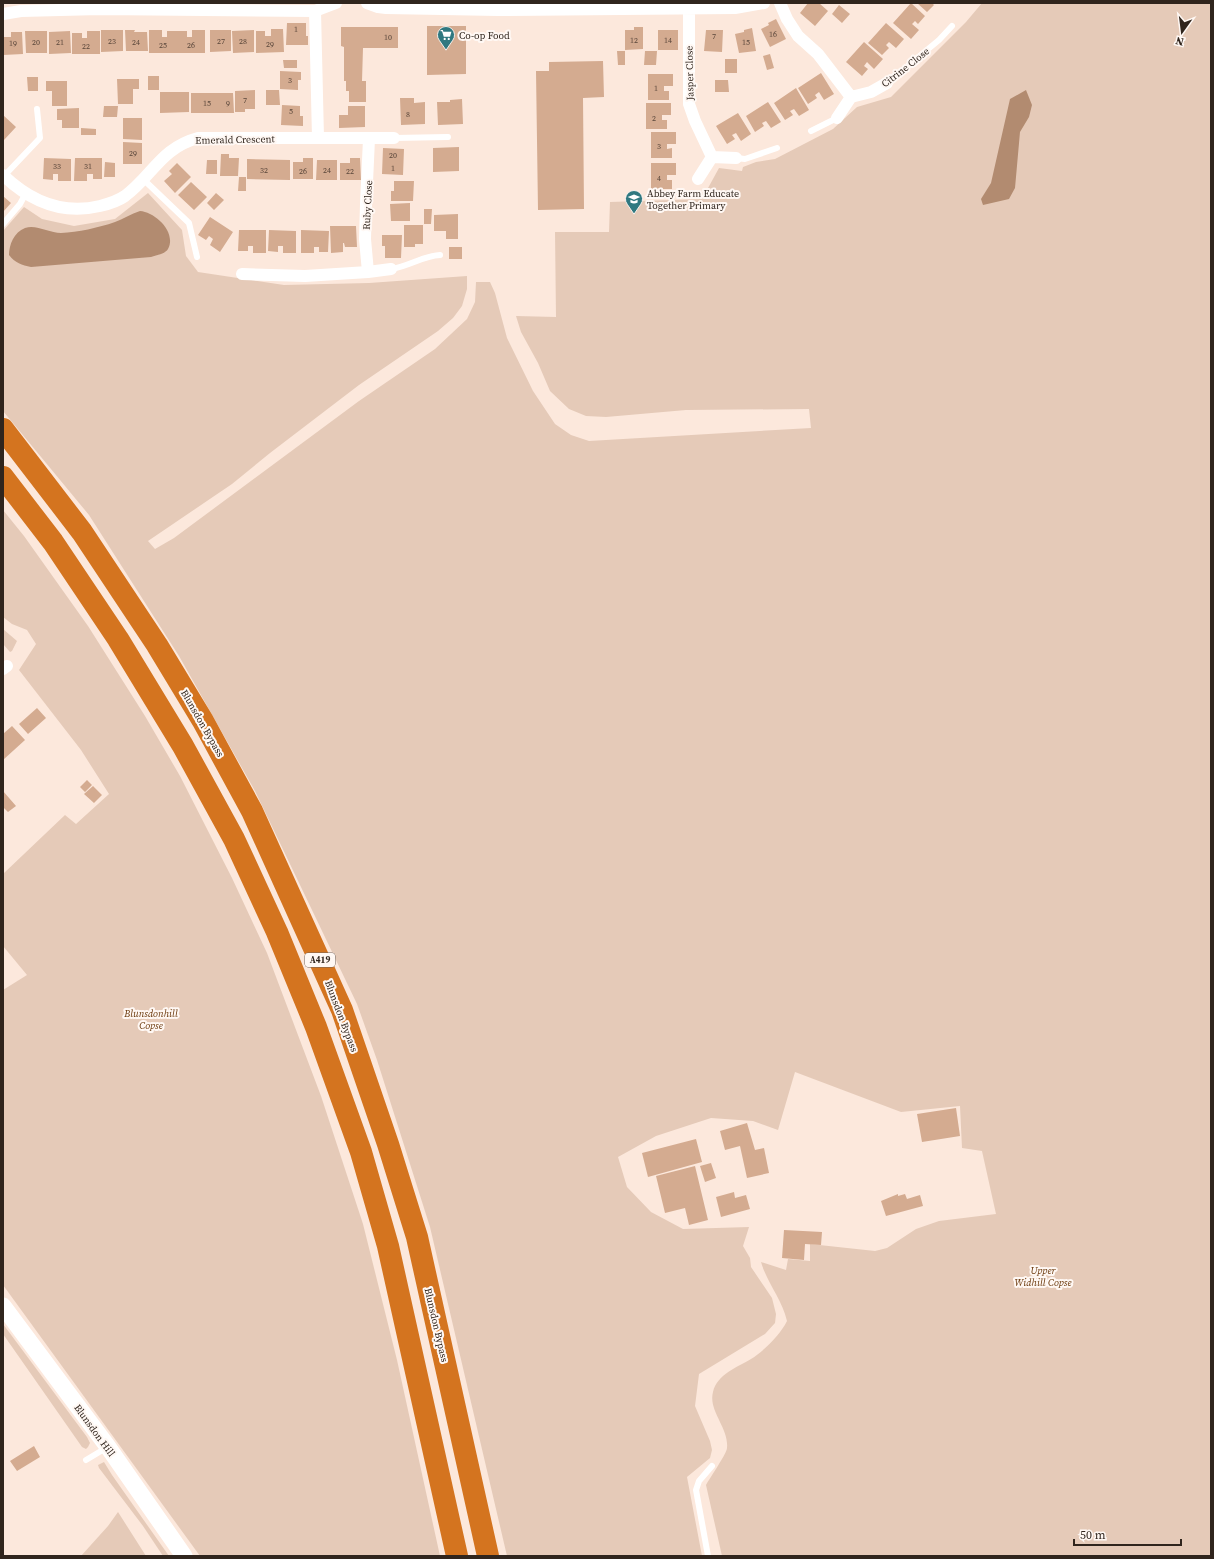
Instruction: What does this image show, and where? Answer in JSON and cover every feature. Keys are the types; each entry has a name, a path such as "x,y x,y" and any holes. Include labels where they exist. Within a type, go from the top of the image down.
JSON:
{"highway":[{"name":"Blunsdon Bypass","path":"3,429 82,532 157,645 203,721 252,810 342,1010 388,1144 417,1237 488,1556"},
{"name":"A419","path":"3,477 53,542 118,639 179,739 234,840 277,932 316,1027 361,1152 388,1246 457,1556"}],"street":[{"path":"3,14 21,11 101,6 226,6 315,10 336,3"},
{"path":"368,3 386,8 483,6 652,6 735,8 764,3"},
{"path":"780,3 787,19 798,36 818,54 851,97 837,118"},
{"name":"Jasper Close","path":"689,8 689,104 695,121 712,157"},
{"path":"315,10 318,138"},
{"name":"Citrine Close","path":"851,97 871,92 887,84"},
{"name":"Emerald Crescent","path":"4,176 26,193 44,202 56,207 82,210 114,202 124,196 143,179 166,154 186,141 198,138 394,138"},
{"name":"Ruby Close","path":"368,272 365,239 369,138"},
{"path":"698,179 712,157 736,158"},
{"path":"242,274 305,276 391,269"},
{"name":"Blunsdon Hill","path":"3,1306 108,1447 184,1556"}],"lane":[{"name":"Citrine Close","path":"887,84 939,40 952,26"},
{"name":"Emerald Crescent","path":"4,176 40,138 37,109"},
{"path":"811,132 837,118"},
{"path":"394,138 448,137"},
{"path":"736,158 745,159 777,148"},
{"path":"143,179 189,224 197,257"},
{"path":"3,224 20,204 26,193"},
{"path":"391,269 403,267 424,257 440,255"},
{"path":"86,1460 108,1447"},
{"path":"708,1556 696,1490 699,1481 712,1466"}],"green space":[{"name":"Upper Widhill Copse","path":"982,3 1211,3 1211,1556 722,1556 706,1485 727,1448 725,1433 713,1406 713,1392 715,1386 723,1376 751,1359 772,1342 787,1321 782,1305 761,1262 786,1270 788,1259 810,1261 810,1244 875,1251 887,1248 916,1229 939,1221 996,1214 982,1151 962,1148 960,1106 901,1112 795,1072 778,1130 753,1121 711,1118 656,1136 618,1157 627,1187 651,1212 683,1229 749,1227 743,1246 750,1258 751,1267 772,1298 776,1314 775,1323 765,1334 699,1374 695,1406 710,1441 712,1450 710,1458 687,1477 702,1556 507,1556 430,1227 377,1060 357,1004 255,791 179,656 89,515 3,411 3,231 24,207 42,219 74,226 115,219 148,193 182,230 186,256 198,272 284,285 369,283 467,276 467,289 462,306 453,318 438,331 359,385 232,484 148,541 155,549 174,538 359,401 435,349 467,319 475,302 476,282 490,282 495,293 507,338 533,391 555,424 571,435 589,441 811,428 809,409 686,410 606,417 586,416 569,409 550,391 538,363 521,332 516,316 556,317 555,232 609,232 610,202 702,199 719,168 742,171 743,167 756,162 775,159 833,129 857,107 891,97 966,22"},
{"name":"Blunsdonhill Copse","path":"3,510 24,536 88,626 145,716 180,776 232,878 267,953 321,1096 363,1224 397,1360 440,1556 200,1556 3,1285 3,990 27,975 3,946 3,874 65,815 76,824 109,794 81,750 19,670 36,644 27,630 12,624 3,617"},
{"path":"3,629 17,641 10,652 3,644"},
{"path":"3,1324 87,1437 90,1443 86,1449 82,1447 3,1334"},
{"path":"104,1462 169,1556 163,1556 143,1526 99,1468 98,1465"},
{"path":"118,1512 146,1556 81,1556 108,1526"}],"shaded area":[{"path":"1026,90 1032,105 1029,117 1020,132 1015,188 1009,199 983,205 981,199 991,183 1010,99"},
{"path":"140,211 146,212 158,219 167,230 170,236 170,243 165,252 151,257 31,267 19,263 9,255 13,239 18,232 25,228 34,227 61,233 74,232 95,228 118,221"}],"building":[{"path":"808,3 819,3 828,11 815,26 800,13"},
{"path":"911,3 925,16 918,24 915,21 912,24 919,30 911,39 893,23"},
{"path":"917,3 932,3 934,5 927,12"},
{"path":"839,5 850,14 842,23 832,14"},
{"path":"776,19 786,39 770,47 761,29"},
{"path":"287,23 306,23 308,45 286,45"},
{"path":"886,23 904,39 896,48 889,42 886,45 889,48 882,55 868,43"},
{"name":"Co-op Food","path":"427,26 466,26 466,74 427,75"},
{"path":"341,27 398,27 398,48 363,48 362,81 366,81 366,102 349,102 349,91 346,91 346,81 344,81 344,47 341,46"},
{"path":"634,27 643,27 643,49 625,50 625,30 634,30"},
{"path":"752,28 756,51 739,53 735,34"},
{"path":"271,29 283,29 284,52 256,53 256,31 265,31 265,36 271,36"},
{"path":"101,30 123,30 123,51 101,52"},
{"path":"125,30 147,32 148,51 126,51"},
{"path":"149,30 162,30 162,37 167,37 167,31 187,31 187,37 192,37 192,30 205,30 205,53 149,53"},
{"path":"210,30 231,30 231,51 210,52"},
{"path":"254,30 254,52 233,53 232,31"},
{"path":"658,30 678,30 678,50 658,50"},
{"path":"706,30 723,30 722,52 704,51"},
{"path":"25,31 47,31 47,53 26,53"},
{"path":"70,31 71,53 49,54 49,32"},
{"path":"87,31 100,31 100,54 72,54 72,33 82,33 82,38 87,38"},
{"path":"11,32 22,32 23,54 3,55 3,37 11,37"},
{"path":"864,42 883,59 874,69 867,62 864,66 868,69 862,76 846,62"},
{"path":"617,51 625,51 625,65 618,65"},
{"path":"645,51 657,51 656,65 644,65"},
{"path":"770,54 774,68 767,70 763,56"},
{"path":"725,59 737,59 737,73 725,73"},
{"path":"283,60 297,60 297,68 284,68"},
{"path":"603,61 604,97 583,98 584,209 538,210 536,71 549,71 549,62"},
{"path":"280,71 301,72 301,80 298,80 298,90 280,89"},
{"path":"821,73 834,94 824,100 819,92 815,95 817,98 808,104 798,88"},
{"path":"648,74 673,74 673,86 664,86 664,91 669,91 669,100 648,100"},
{"path":"148,76 159,76 159,90 148,90"},
{"path":"27,77 38,77 38,91 28,91"},
{"path":"117,79 139,79 139,89 133,89 133,104 118,104"},
{"path":"715,80 728,80 729,92 715,92"},
{"path":"46,81 67,81 67,106 52,106 52,91 46,91"},
{"path":"796,88 809,110 799,116 794,109 790,111 793,115 785,120 774,103"},
{"path":"255,90 255,109 245,109 245,112 235,112 235,91"},
{"path":"266,90 279,90 280,105 266,105"},
{"path":"160,92 189,92 189,112 160,113"},
{"path":"191,93 233,93 234,113 191,113"},
{"path":"400,98 414,98 414,103 425,102 425,124 401,125"},
{"path":"462,99 463,124 438,125 437,102 450,102 450,100"},
{"path":"768,102 781,122 771,128 766,121 762,123 764,126 755,132 746,116"},
{"path":"646,103 671,103 671,115 662,115 662,120 667,120 667,129 646,129"},
{"path":"282,105 300,106 300,116 303,116 303,126 281,125"},
{"path":"104,106 118,106 117,117 103,117"},
{"path":"348,106 365,106 365,127 339,128 339,115 348,115"},
{"path":"79,108 79,128 62,128 62,120 57,120 57,109"},
{"path":"738,113 751,134 741,141 736,133 732,135 735,139 727,144 716,126"},
{"path":"3,115 16,127 4,140 3,139"},
{"path":"123,118 142,118 142,140 123,139"},
{"path":"81,128 96,129 96,135 81,135"},
{"path":"651,132 676,132 676,144 667,144 667,149 672,148 672,158 651,158"},
{"path":"123,142 142,143 142,164 123,164"},
{"path":"459,147 459,171 433,172 433,148"},
{"path":"383,148 404,149 403,175 382,174"},
{"path":"221,154 229,154 229,158 239,158 238,176 220,176"},
{"path":"44,158 71,159 71,181 58,181 58,174 53,174 53,180 43,179"},
{"path":"75,158 102,158 102,179 93,179 93,174 87,174 87,181 74,181"},
{"path":"303,158 313,158 313,179 293,179 293,162 303,162"},
{"path":"350,158 360,158 361,180 340,180 340,163 350,163"},
{"path":"247,159 290,160 290,180 247,179"},
{"path":"207,160 217,160 217,174 206,174"},
{"path":"317,160 337,160 337,180 316,180"},
{"path":"105,162 115,163 115,177 104,177"},
{"path":"177,163 191,177 175,193 164,181 172,174 169,171"},
{"path":"651,163 676,163 676,175 667,175 667,180 672,180 672,189 651,189"},
{"path":"239,177 246,177 246,191 238,191"},
{"path":"394,181 414,181 413,201 391,201 391,191 394,191"},
{"path":"191,182 207,197 194,210 178,195"},
{"path":"216,193 224,200 214,210 207,203"},
{"path":"3,196 11,203 3,212"},
{"path":"410,203 410,221 391,221 390,204"},
{"path":"424,209 432,209 431,224 424,224"},
{"path":"458,214 458,239 446,239 446,231 434,231 434,215"},
{"path":"210,217 233,232 220,252 210,245 213,239 209,236 206,240 198,235"},
{"path":"404,225 423,225 423,244 415,244 415,247 404,247"},
{"path":"330,226 356,226 357,247 345,247 343,243 343,252 331,253"},
{"path":"239,230 266,230 266,253 253,253 253,246 248,246 248,251 238,251"},
{"path":"269,230 296,231 296,253 283,253 283,246 278,246 278,252 268,251"},
{"path":"301,230 329,231 328,252 319,252 319,247 314,247 314,253 301,253"},
{"path":"382,235 402,235 401,258 385,258 385,246 382,246"},
{"path":"449,247 462,247 462,259 449,259"},
{"path":"37,708 46,718 28,734 19,724"},
{"path":"12,726 25,740 3,760 3,734"},
{"path":"87,780 92,785 85,792 80,787"},
{"path":"93,786 102,795 94,803 84,794"},
{"path":"3,791 16,806 8,812 3,807"},
{"path":"956,1108 960,1136 922,1142 917,1114"},
{"path":"747,1123 755,1150 764,1148 769,1173 747,1178 740,1146 725,1150 720,1131"},
{"path":"696,1139 702,1162 648,1177 642,1153"},
{"path":"711,1163 716,1178 705,1182 700,1166"},
{"path":"695,1166 708,1220 689,1225 685,1208 665,1213 656,1176"},
{"path":"734,1192 735,1198 746,1195 750,1209 721,1217 716,1197"},
{"path":"898,1194 898,1196 905,1194 907,1199 920,1195 923,1206 886,1216 881,1201"},
{"path":"784,1230 822,1232 821,1245 805,1244 804,1260 782,1258"},
{"path":"34,1446 40,1457 17,1471 10,1461"}],"place":[{"name":"Co-op Food","path":"446,50"},
{"name":"Abbey Farm Educate Together Primary","path":"634,214"}]}
